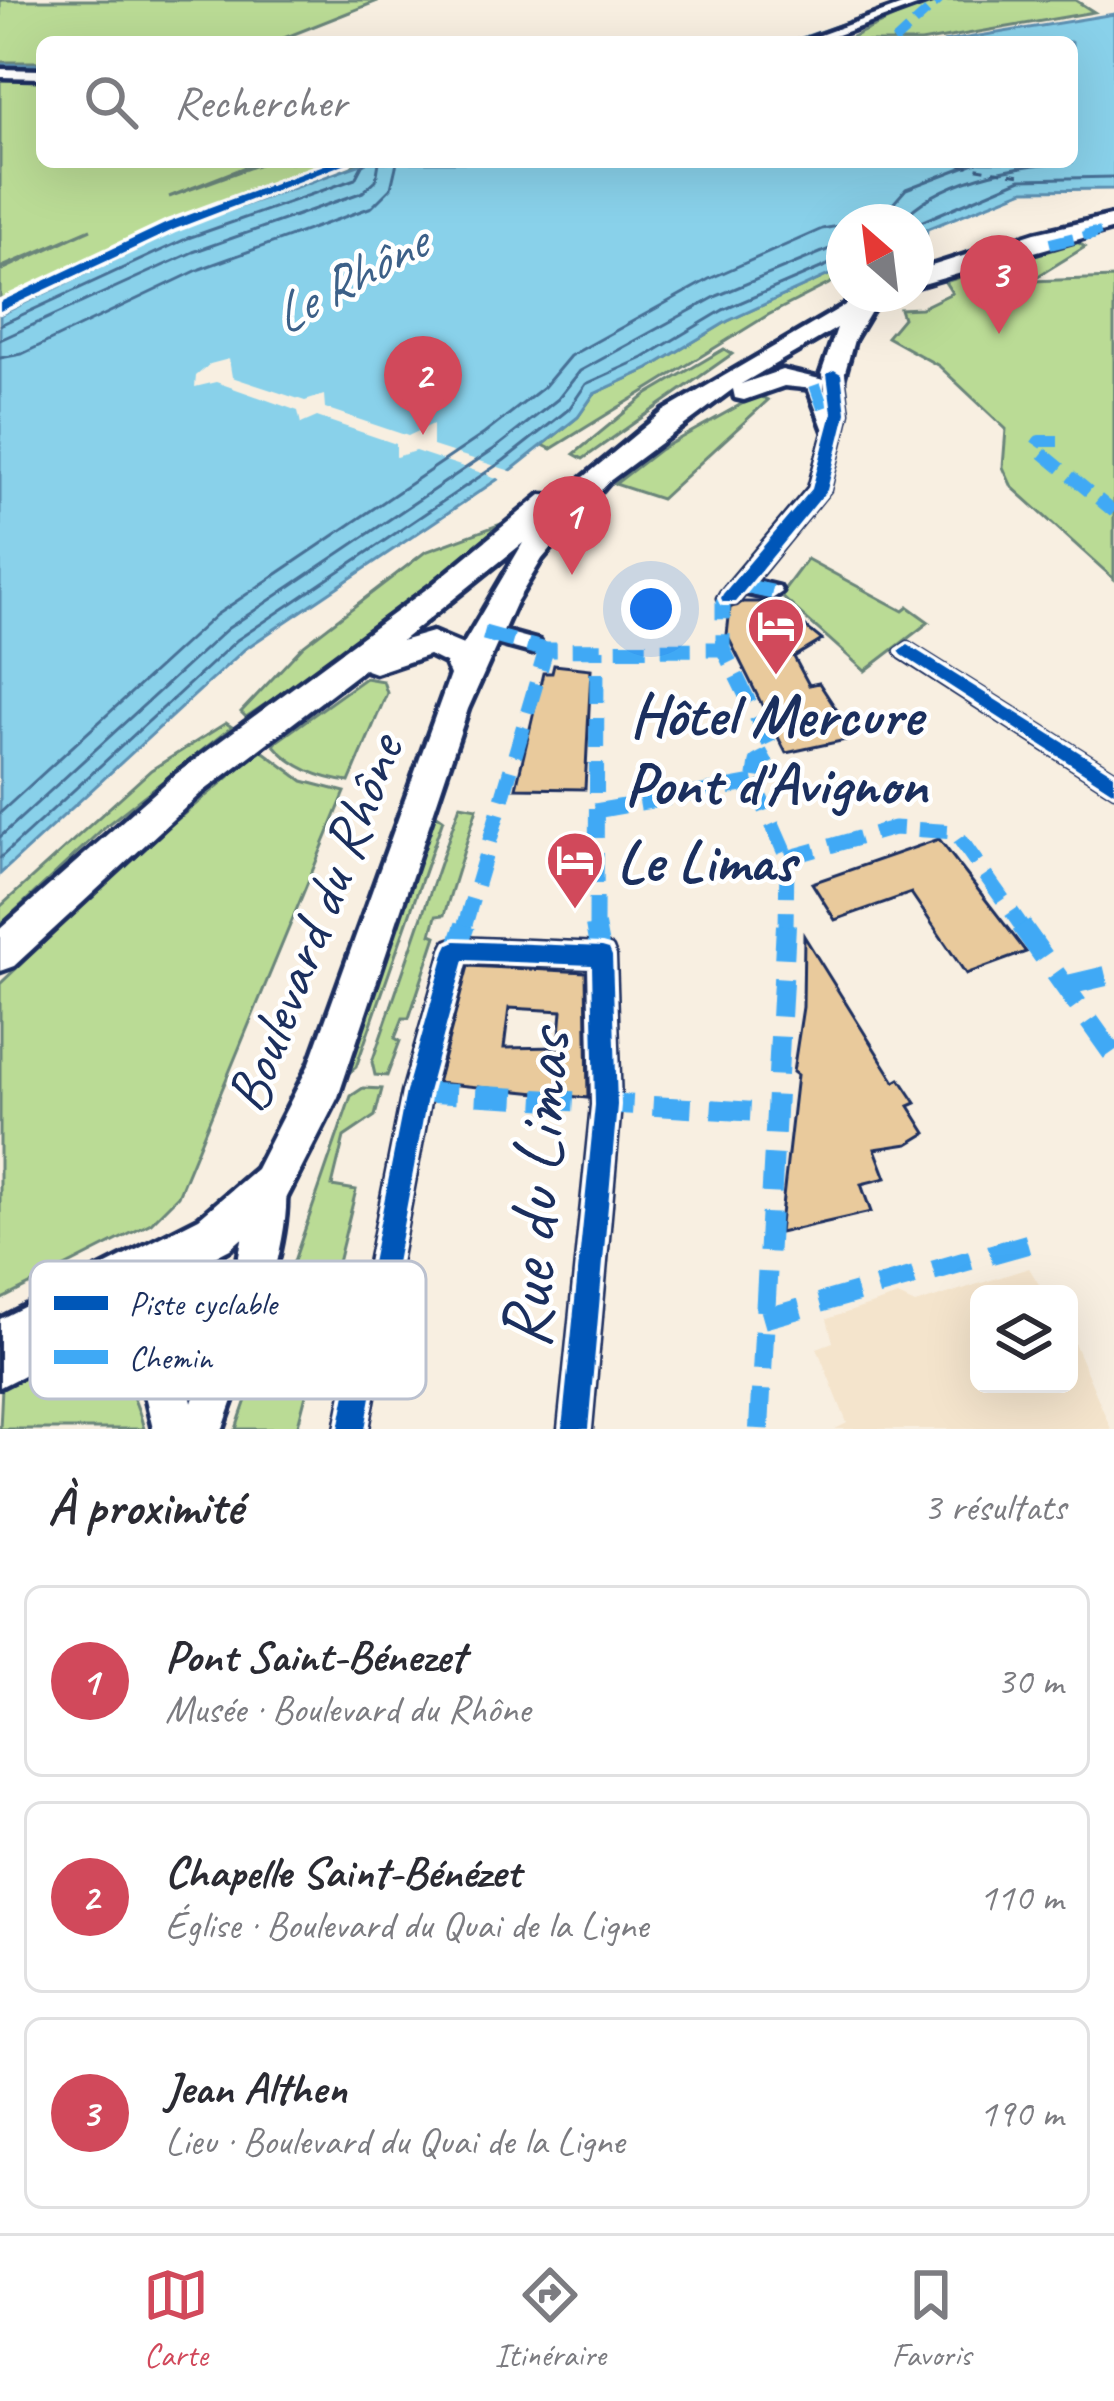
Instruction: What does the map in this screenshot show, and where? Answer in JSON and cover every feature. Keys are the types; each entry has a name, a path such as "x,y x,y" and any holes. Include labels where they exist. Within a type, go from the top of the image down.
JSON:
{"main road":[{"path":"934,257 1037,224 1114,211"},
{"path":"934,273 1042,238 1114,221"},
{"path":"0,954 147,818 468,579 746,352 805,314 826,308"},
{"path":"579,484 841,312"},
{"path":"825,380 856,312"},
{"path":"787,350 805,314"},
{"path":"746,352 787,350 825,380"},
{"path":"641,444 761,383 782,378 825,380"},
{"name":"Boulevard du Rhône","path":"270,1185 302,1124 356,989 484,633 579,484"},
{"path":"310,693 435,633 484,633"},
{"path":"398,650 442,645 458,656 466,676"},
{"path":"160,1261 212,1231 270,1185"},
{"path":"0,1346 30,1326"},
{"path":"0,1366 30,1348"},
{"path":"171,1399 175,1429"}],"street":[{"path":"824,36 927,0"},
{"path":"0,73 36,74"},
{"path":"772,592 736,592 757,560 820,490 832,430 825,380"},
{"path":"484,633 532,646"},
{"path":"908,652 1114,784"},
{"name":"Rue du Limas","path":"384,1261 417,1091 456,950 602,956 606,1106 575,1429"},
{"name":"Boulevard du Rhône","path":"256,1261 268,1217 270,1185"},
{"name":"Boulevard du Rhône","path":"203,1429 213,1399"},
{"name":"Rue du Limas","path":"352,1429 358,1399"}],"shaded area":[{"path":"1029,1268 1039,1285 975,1285"},
{"path":"970,1287 970,1393 1078,1393 1078,1352 1111,1429 835,1429 847,1423 817,1348 833,1342 827,1319 898,1296 915,1304"}],"green space":[{"path":"0,0 380,0 289,36 36,36 36,62 0,62"},
{"path":"932,0 1075,0 1094,12 956,36 854,36"},
{"path":"0,77 36,78 36,168 243,168 169,197 249,168 345,168 181,225 0,313 0,271 91,229 0,268"},
{"path":"1074,240 1085,247 1030,281 1114,278 1114,579 1012,487 1003,467 1006,429 939,366 887,337 903,318 901,312 934,312 934,302 952,293 945,282"},
{"path":"826,276 826,285 768,315 551,449 543,445 578,417 594,394 648,369 728,321"},
{"path":"724,349 732,354 583,459 574,454 646,395"},
{"path":"758,395 768,400 661,499 615,484 659,450"},
{"path":"523,516 416,604 246,717 241,712 304,645 425,552"},
{"path":"807,559 903,611 908,607 929,622 865,671 780,595"},
{"path":"365,678 383,681 387,693 349,782 307,770 273,744"},
{"path":"226,723 232,727 107,825 0,925 0,907 151,770"},
{"path":"261,750 303,781 345,792 178,1196 151,1223 76,1261 30,1261 30,1285 0,1300 0,984 143,848"},
{"path":"460,805 477,808 444,915 436,916 431,934 436,936 409,1018 403,1018 395,1038 400,1041 387,1076 375,1075 372,1062"},
{"path":"434,813 443,819 356,1067 339,1081"},
{"path":"363,1088 382,1089 375,1116 344,1137 332,1186 356,1190 338,1261 294,1261 351,1096"},
{"path":"30,1370 30,1399 134,1399 144,1429 0,1429 2,1387"},
{"path":"246,1399 305,1399 297,1429 236,1429"}],"water":[{"name":"Le Rhône","path":"1114,14 1114,189 1024,190 934,226 934,204 826,204 826,276 728,321 648,369 594,394 578,417 510,471 245,649 0,874 0,315 183,227 350,168 1078,168 1078,36 980,36"}],"pier":[{"path":"229,359 232,377 305,401 324,395 325,408 408,436 433,424 433,446 517,473 506,481 415,451 396,457 396,444 317,417 301,424 298,411 216,382 195,387 196,376 210,364"}],"building":[{"name":"Hôtel Mercure Pont d'Avignon","path":"743,602 775,602 822,640 794,657 809,685 819,683 855,738 786,753 727,635 730,608"},
{"path":"554,665 591,669 585,789 516,788 543,673 552,673"},
{"path":"939,839 1026,952 966,974 911,893 835,920 812,883"},
{"path":"804,936 895,1082 900,1079 916,1103 909,1106 926,1133 908,1144 875,1149 886,1178 861,1184 871,1212 779,1233 803,1007"},
{"path":"468,966 586,972 588,1098 437,1083","holes":["509,1008 562,1011 559,1047 504,1048"]}],"waterway":[{"path":"809,36 904,3"},
{"path":"0,65 36,65"}],"ferry route":[{"path":"979,168 1026,176"}],"marked path":[{"path":"901,36 940,0"},
{"path":"1050,244 1103,231"},
{"path":"815,385 827,419"},
{"path":"1058,441 1039,441 1035,447 1114,512"},
{"path":"744,586 772,592"},
{"path":"733,594 723,602 723,649 774,753 757,762 754,783"},
{"path":"484,633 546,650 723,649"},
{"path":"597,649 595,922 602,963"},
{"path":"453,960 490,852 546,650"},
{"path":"754,783 787,858 786,957 759,1429"},
{"path":"595,811 714,794 754,783"},
{"path":"787,858 894,828 936,827 955,832 1114,1056"},
{"path":"1068,985 1114,974"},
{"path":"417,1092 774,1113"},
{"path":"763,1319 1034,1242"}],"cycle path":[{"path":"0,307 171,226 327,168"},
{"path":"729,598 819,490 839,413 834,374"},
{"path":"908,651 1114,784"},
{"path":"384,1261 417,1092 456,950 602,956 606,1105 575,1429"},
{"path":"352,1429 358,1399"}],"place":[{"name":"Jean Althen","path":"999,334"},
{"name":"Chapelle Saint-Bénézet","path":"423,435"},
{"name":"Pont Saint-Bénezet","path":"572,575"},
{"name":"Hôtel Mercure Pont d'Avignon","path":"776,677"},
{"name":"Le Limas","path":"575,911"}]}
